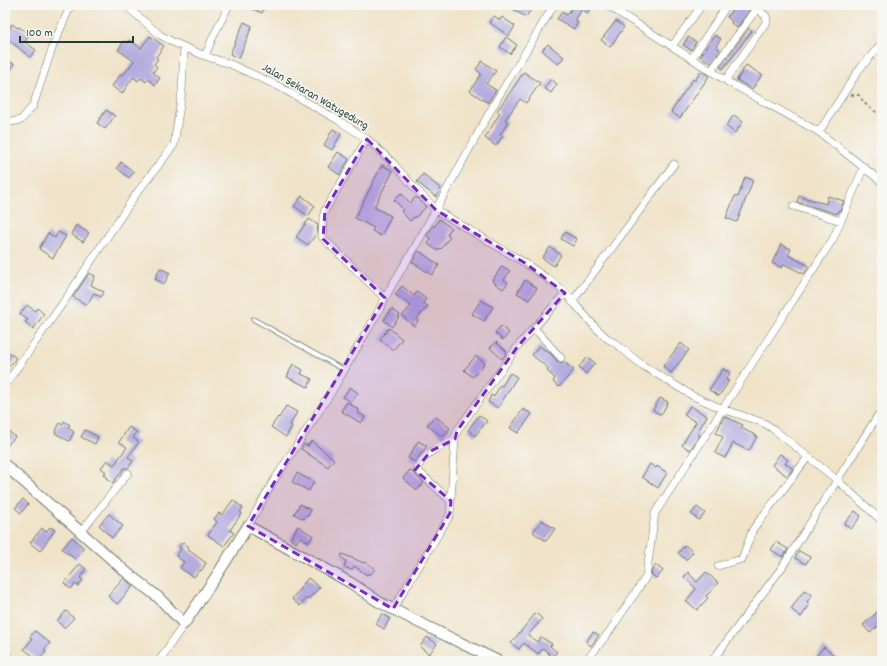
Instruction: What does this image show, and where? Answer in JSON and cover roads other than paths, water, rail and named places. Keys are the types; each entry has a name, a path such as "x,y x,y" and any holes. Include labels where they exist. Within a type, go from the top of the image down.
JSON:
{"street":[{"path":"5,123 21,120 33,106 54,43 71,5"},
{"name":"Jalan Sekaran Watugedung","path":"124,5 160,35 184,47 230,64 278,86 338,120 367,139 394,163 436,210 525,263 552,282 565,293 608,339 642,365 693,396 723,409 764,423 772,428 837,480 882,521"},
{"path":"205,56 229,5"},
{"path":"159,661 217,575 248,526 273,482 344,370 436,210 497,99 554,5"},
{"path":"607,5 711,71 819,132 882,182"},
{"path":"672,46 702,5"},
{"path":"711,71 754,7 766,16 767,21 726,79"},
{"path":"692,58 724,8"},
{"path":"819,132 858,71 882,43"},
{"path":"5,384 63,303 136,194 174,145 182,91 184,47"},
{"path":"367,139 325,210 323,217 322,237 385,298"},
{"path":"572,302 674,164"},
{"path":"586,661 609,632 646,578 655,513 833,239 864,167"},
{"path":"793,206 841,221"},
{"path":"393,609 450,515 455,439 457,431 518,346 565,293"},
{"path":"534,328 561,358"},
{"path":"712,661 783,566 882,409"},
{"path":"451,501 417,470 418,466 431,451 455,439"},
{"path":"718,566 742,559 753,530 808,457"},
{"path":"5,465 126,572 159,598 184,624"},
{"path":"81,532 128,473"},
{"path":"248,526 351,583 393,609 498,661"},
{"path":"5,654 13,661"}],"lane":[{"path":"253,319 344,370"}]}
